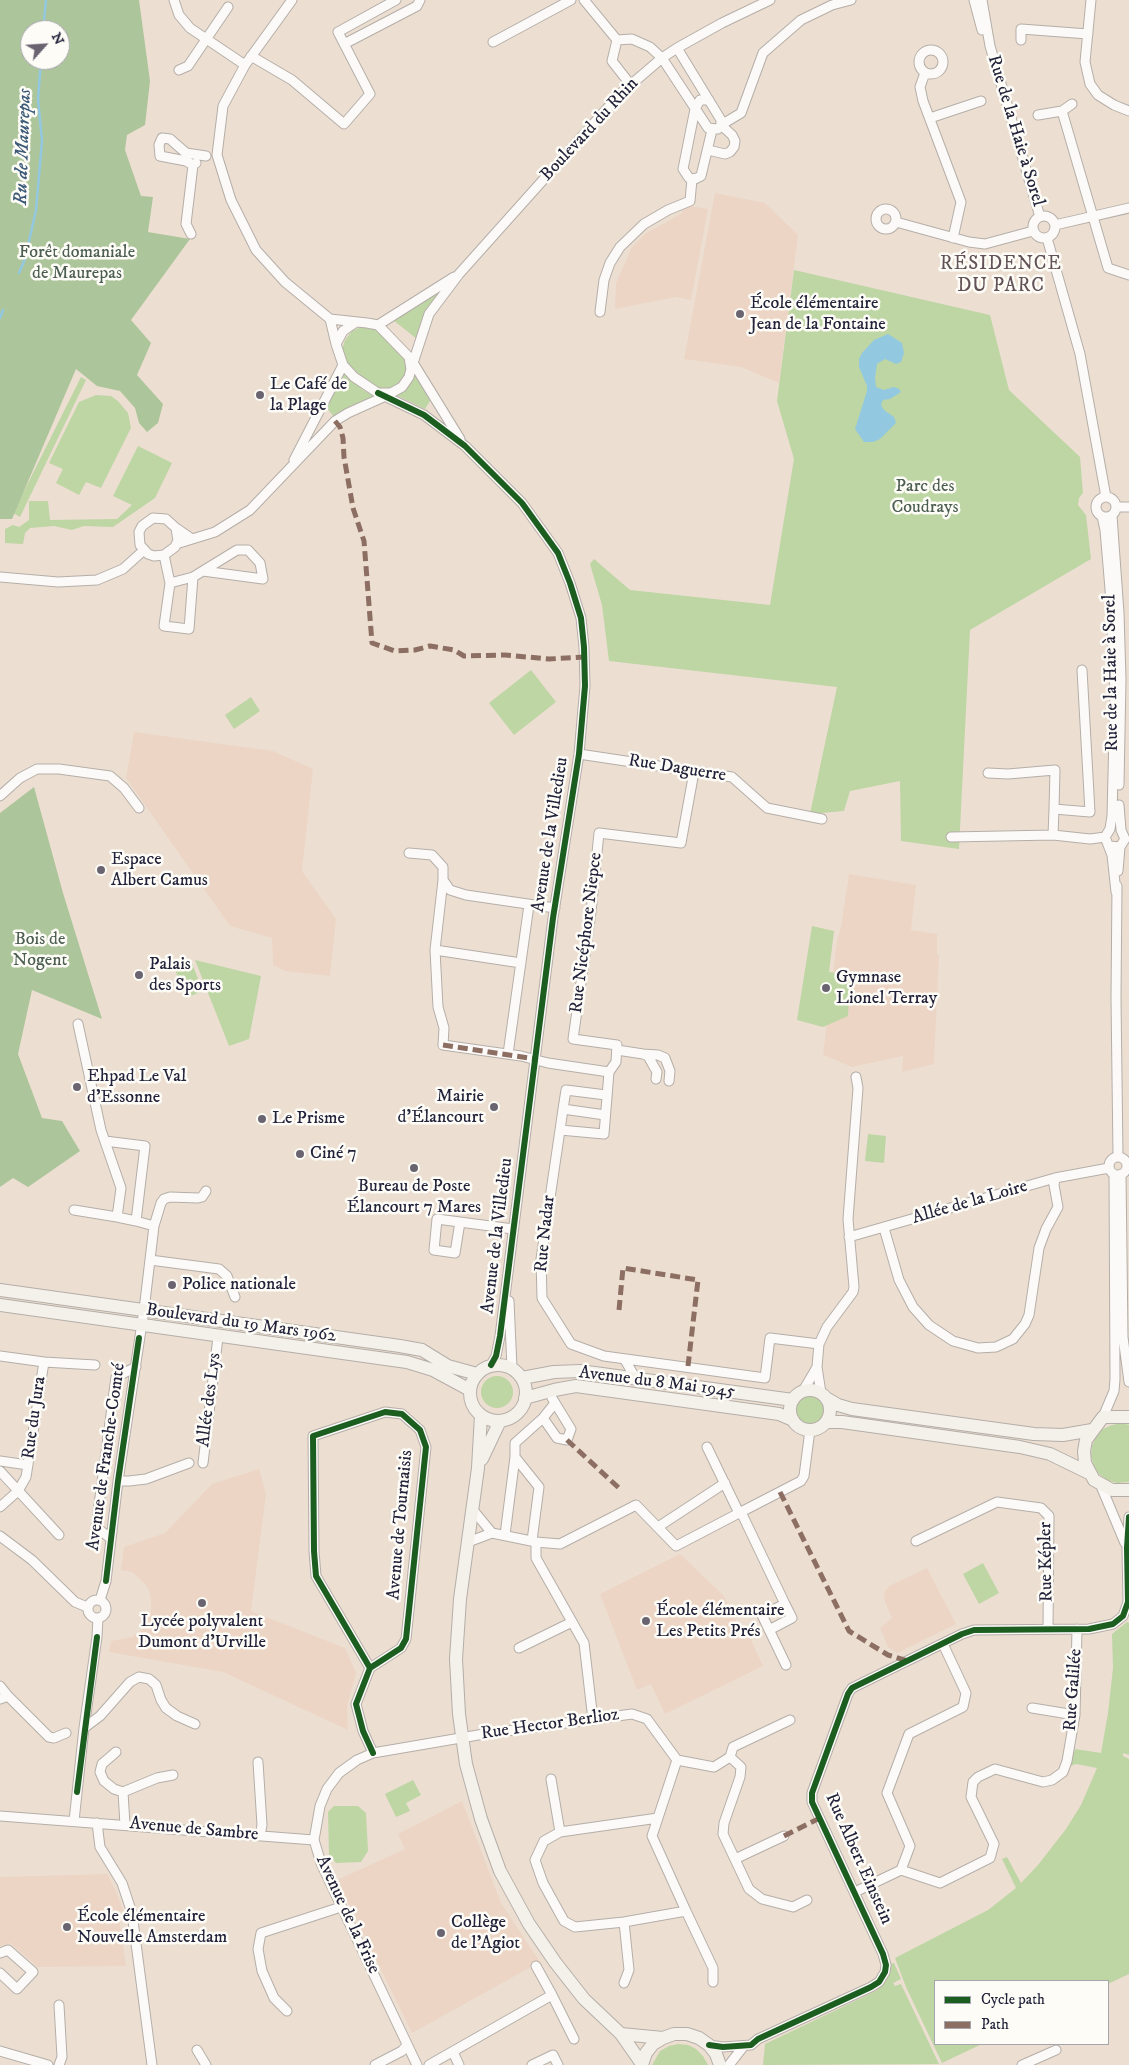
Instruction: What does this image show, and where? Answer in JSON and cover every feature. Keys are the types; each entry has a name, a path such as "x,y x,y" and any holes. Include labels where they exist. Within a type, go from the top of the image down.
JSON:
{"street":[{"path":"174,0 178,15 190,28 245,65"},
{"path":"176,544 215,532 250,510 335,421 402,387 409,377 411,363 378,325 330,319 285,282 256,250 231,200 217,154 222,106 245,65 292,0"},
{"path":"251,56 292,80 344,124 370,94 338,32 396,0"},
{"path":"344,44 417,6 420,0"},
{"path":"493,42 571,0"},
{"path":"584,0 618,40"},
{"name":"Boulevard du Rhin","path":"411,363 428,314 459,274 630,84 677,48 722,23 770,0"},
{"path":"618,40 632,39 650,47 662,58 708,128 712,130 718,129 721,125 741,113 763,53 801,20 851,0"},
{"name":"Rue de la Haie à Sorel","path":"974,0 982,32 990,46"},
{"name":"Rue de la Haie à Sorel","path":"982,0 990,46 1040,217"},
{"path":"1091,0 1085,62 1090,84 1098,95 1114,105 1129,110"},
{"path":"179,70 188,66 228,7"},
{"path":"1020,40 1021,29 1088,34"},
{"path":"618,40 612,61 630,84"},
{"path":"677,48 721,120 721,125 732,135 734,141 734,147 725,154 708,150"},
{"path":"925,73 920,87 961,202 953,238"},
{"path":"692,179 685,174 683,169 696,109 700,100 709,100"},
{"path":"930,118 981,101"},
{"path":"1038,115 1062,110 1072,104"},
{"path":"1062,110 1108,268 1129,275"},
{"path":"692,179 701,176 712,130"},
{"path":"193,165 186,161 160,156 159,145 162,138 170,139 186,153 206,156 217,154"},
{"path":"190,234 186,224 193,165 206,156"},
{"path":"600,312 604,280 610,263 620,247 644,224 668,210 690,201 692,179"},
{"path":"1055,225 1129,208"},
{"path":"1040,217 1050,218 1055,225 1053,234 1047,238 1038,236 1034,231 1034,224 1040,217"},
{"path":"896,222 953,238 985,244 1034,231"},
{"path":"1047,238 1080,354 1106,497"},
{"name":"Boulevard du Rhin","path":"378,325 459,274"},
{"path":"330,319 343,365 354,377 385,394"},
{"path":"336,344 343,331 356,322"},
{"name":"Avenue de la Villedieu","path":"411,363 465,446"},
{"path":"290,467 343,365"},
{"name":"Avenue de la Villedieu","path":"385,394 424,414 465,446 522,503 558,553 581,618 584,647 584,686 579,754 554,908 500,1336 496,1356 491,1365"},
{"path":"1106,497 1114,501 1110,513"},
{"path":"1106,497 1097,502 1097,511 1110,513 1129,507"},
{"name":"Rue de la Haie à Sorel","path":"1110,513 1121,669 1122,724 1118,816 1121,830"},
{"name":"Rue de la Haie à Sorel","path":"1108,833 1114,777 1114,656 1108,559 1110,513"},
{"path":"160,517 172,522 176,528 178,534 176,544 170,552 154,556 140,545 139,532 147,521 160,517"},
{"path":"176,528 192,538"},
{"path":"0,577 58,582 97,580 123,569 144,550"},
{"path":"170,583 193,577 237,550 248,550 260,563 263,579 203,571"},
{"path":"164,555 170,583 164,626 189,629 193,577"},
{"path":"1054,809 1090,812 1082,670"},
{"name":"Rue Daguerre","path":"579,754 732,777 767,808 822,819"},
{"path":"0,796 20,778 37,769 59,769 110,776 124,788 139,808"},
{"path":"988,773 1008,774 1056,770 1053,835"},
{"name":"Rue Nicéphore Niepce","path":"617,1050 617,1045 573,1038 600,833 681,843 694,772"},
{"path":"951,837 1053,835 1090,839 1116,828 1121,830 1125,839 1120,847 1116,892 1118,1156"},
{"path":"1108,833 1106,842 1110,846 1116,892"},
{"path":"1110,846 1120,847"},
{"path":"409,853 432,855 443,867 435,950 438,1007 444,1028 443,1045 508,1054 548,1063 609,1072"},
{"path":"443,880 450,890 466,896 554,908"},
{"path":"508,1054 529,905"},
{"path":"435,950 521,963"},
{"path":"78,1024 105,1141 120,1188 117,1217"},
{"path":"560,1130 604,1134 609,1072 616,1062 617,1050 658,1055 665,1058 670,1071 669,1081"},
{"path":"643,1054 648,1056 653,1063 657,1072 656,1079"},
{"path":"468,1542 492,1533 560,1544 636,1505 676,1546 801,1481 804,1476 810,1430 819,1428 826,1422 830,1410 824,1396 817,1367 819,1344 828,1327 853,1292 854,1287 848,1219 858,1088 856,1077"},
{"name":"Rue Nadar","path":"606,1095 566,1090 541,1259 542,1298 571,1344 604,1356 765,1378 770,1338 819,1344"},
{"path":"563,1110 605,1115"},
{"path":"105,1141 145,1146 136,1221"},
{"path":"1114,1172 1126,1170 1128,1165 1125,1159 1118,1156"},
{"path":"1118,1156 1110,1161 1114,1172 1123,1338 1129,1382"},
{"path":"1114,1172 1114,1391 1103,1417 1086,1440 1084,1451 1085,1463 1089,1473 1101,1486 1126,1548"},
{"name":"Allée de la Loire","path":"849,1237 1055,1178 1114,1172"},
{"name":"Allée de la Loire","path":"884,1228 899,1280 913,1307 929,1325 953,1341 978,1348 996,1347 1013,1339 1025,1324 1029,1315 1039,1248 1046,1229 1058,1207 1054,1185 1055,1178"},
{"name":"Avenue de Franche-Comté","path":"100,1600 106,1581 110,1538 142,1325 154,1226 164,1199 202,1198 206,1191"},
{"path":"74,1210 117,1217 154,1226"},
{"path":"460,1222 512,1229"},
{"path":"150,1260 224,1272 235,1297"},
{"name":"Avenue de la Villedieu","path":"508,1274 512,1368"},
{"name":"Boulevard du 19 Mars 1962","path":"0,1290 422,1350 448,1366 477,1374"},
{"name":"Boulevard du 19 Mars 1962","path":"0,1305 406,1362 433,1370 470,1390"},
{"name":"Allée des Lys","path":"203,1463 218,1337"},
{"name":"Rue du Jura","path":"0,1356 44,1362 26,1477 18,1491 0,1507"},
{"path":"636,1379 625,1360 666,1365 666,1384"},
{"path":"44,1362 95,1365"},
{"path":"491,1365 512,1368 522,1378 526,1391 519,1411 514,1416 500,1421 481,1415 472,1404 470,1390 477,1374 491,1365"},
{"name":"Avenue de Franche-Comté","path":"110,1538 96,1527 116,1377 136,1367"},
{"path":"793,1420 791,1407 793,1400 803,1391 817,1367"},
{"name":"Avenue du 8 Mai 1945","path":"522,1378 554,1372 580,1371 793,1400"},
{"name":"Avenue du 8 Mai 1945","path":"525,1398 576,1386 603,1389 779,1414 793,1420 800,1427 810,1430"},
{"path":"544,1418 557,1438 567,1440 571,1429 554,1403 549,1391"},
{"path":"803,1391 816,1391 838,1405 852,1409 1020,1432 1063,1435 1092,1430"},
{"path":"504,1535 515,1457 515,1443 544,1418 554,1403"},
{"name":"Avenue de Tournaisis","path":"385,1412 402,1414 420,1430 426,1447 406,1639 401,1648 370,1668 316,1576 313,1436 385,1412"},
{"path":"481,1415 478,1468 460,1599 456,1659 462,1738 466,1764 481,1818 500,1871 529,1924 555,1962 584,1999 620,2034 642,2065"},
{"path":"1103,1417 1129,1417"},
{"path":"478,1468 500,1421"},
{"path":"826,1422 842,1422 1020,1447 1050,1454 1089,1473"},
{"path":"707,1447 792,1618 769,1630"},
{"path":"515,1457 539,1487 534,1541 536,1558 584,1643 594,1720"},
{"path":"0,1461 28,1465"},
{"path":"118,1480 146,1479 190,1463"},
{"path":"0,1471 59,1535"},
{"path":"658,1526 724,1483"},
{"path":"1101,1486 1112,1490 1129,1490"},
{"name":"Rue Képler","path":"916,1541 997,1502 1041,1508 1049,1516 1048,1629"},
{"path":"473,1510 492,1533"},
{"path":"1126,1548 1129,1517"},
{"path":"0,1536 32,1560 75,1602 87,1607 90,1616 98,1618 104,1615 106,1610 105,1604 100,1600 93,1600 87,1607"},
{"name":"Rue Albert Einstein","path":"743,2047 751,2045 758,2039 879,1982 886,1965 883,1954 855,1892 812,1802 812,1793 848,1694 852,1688 962,1634 974,1630 1077,1629 1106,1627 1113,1624 1123,1616 1128,1602 1126,1548"},
{"path":"785,1604 762,1615 786,1665"},
{"path":"74,1820 98,1618"},
{"path":"519,1648 572,1622"},
{"name":"Rue Galilée","path":"901,1870 940,1883 990,1858 994,1844 971,1797 973,1782 978,1777 995,1769 1043,1782 1052,1780 1063,1772 1076,1715 1077,1629"},
{"path":"855,1892 901,1870 910,1846 887,1793 909,1734 963,1706 966,1693 943,1644"},
{"path":"370,1668 356,1704 362,1731 373,1753"},
{"path":"84,1728 100,1716 130,1682 139,1677 150,1679 156,1685 166,1708 194,1724"},
{"path":"0,1686 4,1698 49,1737 54,1738 66,1733"},
{"path":"1032,1708 1076,1715"},
{"name":"Rue Hector Berlioz","path":"462,1738 632,1714 647,1719 677,1760"},
{"path":"713,1982 712,1968 652,1836 677,1760 714,1767 730,1757 733,1747 790,1720"},
{"name":"Avenue de la Frise","path":"417,2065 341,1907 321,1863 314,1840 320,1806 327,1790 339,1773 357,1760 373,1753 462,1738"},
{"path":"116,1752 102,1764 100,1772 104,1781 114,1789 123,1792 157,1778 173,1776"},
{"path":"730,1757 741,1767 740,1777 724,1823 723,1834 749,1889 762,1899 793,1907 807,1900"},
{"path":"258,1762 262,1825 260,1836"},
{"path":"551,1779 560,1832"},
{"path":"123,1792 125,1825"},
{"name":"Avenue de Sambre","path":"0,1816 74,1820 314,1840"},
{"path":"658,1818 560,1832 544,1841 535,1860 543,1883 564,1921 575,1927 624,1922 686,1911"},
{"path":"97,1823 100,1847 122,1883 132,1912 152,2065"},
{"path":"735,1859 784,1836"},
{"path":"287,2011 274,1998 262,1971 258,1949 261,1933 341,1907"},
{"path":"624,1922 629,1970 624,1983"},
{"path":"0,1952 8,1950 32,1972 18,1989 0,1973"},
{"path":"536,1966 574,2039"},
{"path":"429,2065 552,1995"},
{"path":"59,2065 62,2057 60,2005"},
{"path":"620,2034 662,2038"},
{"path":"642,2065 646,2053 653,2044 662,2038 674,2034 687,2034 709,2045 716,2054 720,2065"},
{"path":"375,2065 402,2051 407,2045"},
{"path":"709,2045 743,2047"},
{"path":"729,2065 743,2047"},
{"path":"197,2050 206,2065"},
{"path":"1022,2065 1056,2050"},
{"path":"0,2051 48,2065"},
{"path":"453,2052 459,2065"},
{"path":"532,2065 553,2055 558,2065"}],"shaded area":[{"name":"École élémentaire Jean de la Fontaine","path":"715,193 765,203 798,235 779,383 741,367 684,359"},
{"path":"684,205 708,209 691,300 676,297 615,309 616,283 632,247 645,234 682,213"},
{"path":"134,732 273,751 313,769 302,871 336,919 330,976 285,971 273,965 272,938 230,926 126,778"},
{"path":"849,874 916,885 911,930 937,934 937,955 939,955 934,1064 902,1072 903,1056 852,1067 823,1055 837,941"},
{"name":"Lycée polyvalent Dumont d'Urville","path":"259,1469 266,1494 251,1611 345,1648 356,1673 347,1706 348,1730 223,1672 109,1652 111,1641 132,1637 142,1630 151,1614 151,1599 148,1588 132,1572 121,1570 124,1547 165,1533 212,1484"},
{"name":"École élémentaire Les Petits Prés","path":"680,1554 723,1595 741,1630 746,1629 763,1666 665,1714 651,1684 637,1690 600,1594"},
{"path":"927,1568 956,1624 897,1653 888,1647 880,1628 892,1618 885,1602 884,1592 889,1586"},
{"name":"Collège de l'Agiot","path":"462,1801 501,1903 540,1962 412,2033 337,1880 405,1849 398,1834"},
{"name":"École élémentaire Nouvelle Amsterdam","path":"107,1874 116,1891 123,1911 118,1912 126,1966 38,1967 10,1943 0,1946 0,1877"}],"green space":[{"name":"Forêt domaniale de Maurepas","path":"0,0 139,0 150,81 145,125 127,135 125,150 141,196 153,197 148,232 190,239 131,320 151,343 137,375 163,404 158,423 147,432 139,423 135,408 120,391 97,386 76,369 12,519 0,519"},
{"name":"Parc des Coudrays","path":"794,270 990,315 1009,390 1080,457 1083,493 1079,498 1078,505 1086,515 1091,559 970,630 959,849 901,841 900,781 850,791 844,811 810,814 837,687 609,661 602,605 590,564 594,559 630,590 770,605 794,459 777,401"},
{"path":"446,287 417,339 393,320"},
{"path":"361,327 372,328 405,357 407,373 401,383 391,389 380,389 363,379 346,361 342,350 345,340 352,331"},
{"path":"344,372 363,390 374,396 334,417 326,407"},
{"path":"415,374 430,401 425,409 396,395"},
{"path":"81,377 86,380 20,517 13,513"},
{"path":"96,395 111,396 118,401 128,413 131,428 101,488 86,482 79,495 56,483 63,469 49,463 79,402"},
{"path":"138,446 172,463 155,498 113,527 84,526 72,530 54,526 30,528 25,533 23,544 5,543 5,529 13,525 19,527 29,520 29,501 48,501 50,520 117,519 132,505 113,496"},
{"path":"531,670 556,702 514,735 489,703"},
{"path":"251,697 260,711 234,729 225,715"},
{"name":"Bois de Nogent","path":"34,787 63,893 102,1019 32,990 18,1054 42,1118 62,1121 80,1151 28,1187 13,1178 0,1187 0,813"},
{"name":"Gymnase Lionel Terray","path":"812,926 834,931 829,972 850,975 848,1016 823,1027 797,1020"},
{"path":"195,960 261,976 249,1039 229,1046"},
{"path":"191,961 203,991 186,998 174,967"},
{"path":"868,1134 886,1136 884,1163 865,1161"},
{"path":"497,1376 509,1380 513,1392 509,1404 497,1408 485,1404 481,1392 485,1380"},
{"path":"811,1395 821,1400 826,1410 821,1420 811,1425 801,1420 796,1410 801,1400"},
{"path":"1122,1423 1129,1425 1129,1482 1117,1483 1107,1480 1099,1474 1091,1456 1092,1446 1096,1437 1103,1429"},
{"path":"983,1563 999,1593 979,1604 963,1574"},
{"path":"1127,1622 1129,1623 1129,1755 1123,1753 1123,1756 1129,1759 1129,1974 1109,1984 1109,1980 934,1980 934,2045 980,2045 942,2063 906,1987 895,1958 988,1910 1016,1888 1002,1859 1007,1857 1021,1883 1038,1865 1066,1829 1081,1805 1097,1768 1076,1764 1070,1766 1075,1749 1101,1753 1113,1668 1112,1634"},
{"path":"413,1780 421,1795 406,1803 410,1811 396,1817 385,1794"},
{"path":"334,1806 358,1806 366,1813 368,1851 361,1862 336,1863 329,1855 328,1812"},
{"path":"894,1963 901,1979 893,1983 895,1986 901,1984 939,2064 763,2065 765,2044 876,1991 885,1982 890,1973 890,1964"},
{"path":"678,2044 688,2045 696,2049 708,2065 652,2065 660,2051"}],"water":[{"path":"888,334 902,343 904,353 901,362 896,364 885,359 877,364 875,378 876,387 884,390 894,387 901,392 890,399 883,400 881,405 884,410 894,417 896,423 880,439 873,442 864,442 855,429 867,391 867,386 859,367 859,359 874,340"}],"waterway":[{"name":"Ru de Maurepas","path":"44,20 46,0"},
{"name":"Ru de Maurepas","path":"19,273 25,259 36,210 42,141 38,99 40,70"},
{"name":"Ru de Maurepas","path":"0,318 3,310"}],"marked path":[{"path":"335,421 340,427 343,438 344,457 353,508 364,541 372,643 395,651 415,650 430,646 454,650 464,656 505,655 549,659 585,657"},
{"path":"443,1045 536,1059"},
{"path":"619,1310 623,1268 698,1280 688,1366"},
{"path":"567,1440 620,1489"},
{"path":"780,1492 849,1631 888,1655 908,1661"},
{"path":"784,1836 820,1818"}],"cycle path":[{"path":"378,393 424,415 465,446 522,503 558,553 581,618 585,686 579,754 553,918 500,1336 496,1356 491,1365"},
{"path":"106,1581 118,1481 139,1338"},
{"path":"370,1668 316,1576 313,1436 385,1412 402,1414 420,1430 426,1447 406,1639 401,1648 370,1668 356,1704 363,1731 373,1753"},
{"path":"709,2045 723,2047 751,2045 758,2039 871,1987 879,1982 885,1972 886,1965 883,1954 812,1802 812,1793 848,1694 852,1688 962,1634 974,1630 1089,1629 1113,1624 1123,1616 1128,1602 1127,1548 1129,1517"},
{"path":"77,1792 97,1637"}],"place":[{"name":"École élémentaire Jean de la Fontaine","path":"740,314"},
{"name":"Le Café de la Plage","path":"260,395"},
{"name":"Espace Albert Camus","path":"101,870"},
{"name":"Palais des Sports","path":"139,975"},
{"name":"Gymnase Lionel Terray","path":"826,988"},
{"name":"Ehpad Le Val d'Essonne","path":"77,1087"},
{"name":"Mairie d'Élancourt","path":"494,1107"},
{"name":"Le Prisme","path":"262,1119"},
{"name":"Ciné 7","path":"300,1154"},
{"name":"Bureau de Poste Élancourt 7 Mares","path":"414,1168"},
{"name":"Police nationale","path":"172,1285"},
{"name":"Lycée polyvalent Dumont d'Urville","path":"202,1603"},
{"name":"École élémentaire Les Petits Prés","path":"646,1621"},
{"name":"École élémentaire Nouvelle Amsterdam","path":"67,1927"},
{"name":"Collège de l'Agiot","path":"441,1933"}],"district":[{"name":"RÉSIDENCE DU PARC","path":"1001,276"}]}
